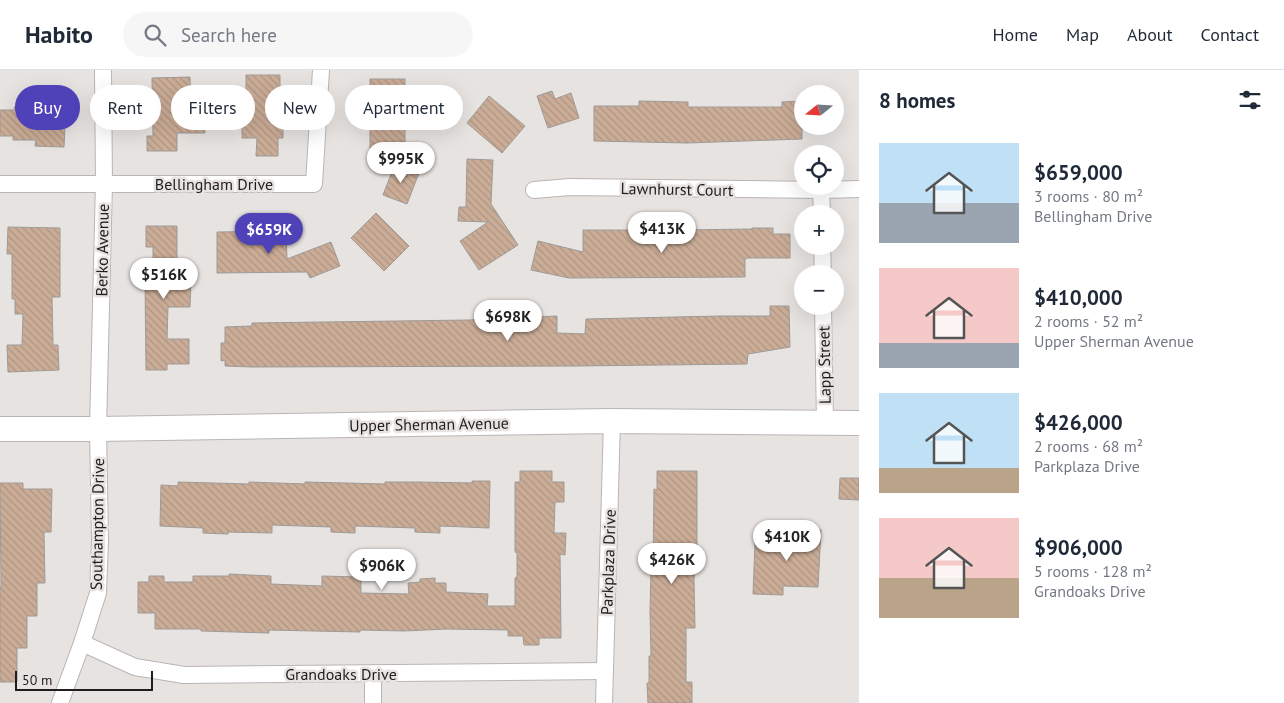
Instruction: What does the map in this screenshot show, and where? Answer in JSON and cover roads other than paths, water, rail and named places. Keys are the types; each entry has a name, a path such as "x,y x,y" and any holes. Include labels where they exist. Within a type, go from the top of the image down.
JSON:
{"main road":[{"name":"Upper Sherman Avenue","path":"0,429 612,421 859,423"}],"street":[{"name":"Berko Avenue","path":"98,429 104,183 103,70"},
{"name":"Bellingham Drive","path":"0,184 314,184 321,70"},
{"name":"Lawnhurst Court","path":"534,190 580,188 794,190"},
{"name":"Lawnhurst Court","path":"844,189 859,189"},
{"name":"Lapp Street","path":"823,315 825,423"},
{"name":"Parkplaza Drive","path":"604,703 612,421"},
{"name":"Southampton Drive","path":"60,703 98,593 100,540 98,429"},
{"name":"Grandoaks Drive","path":"82,643 135,667 184,675 605,671"},
{"path":"373,674 373,703"}]}
